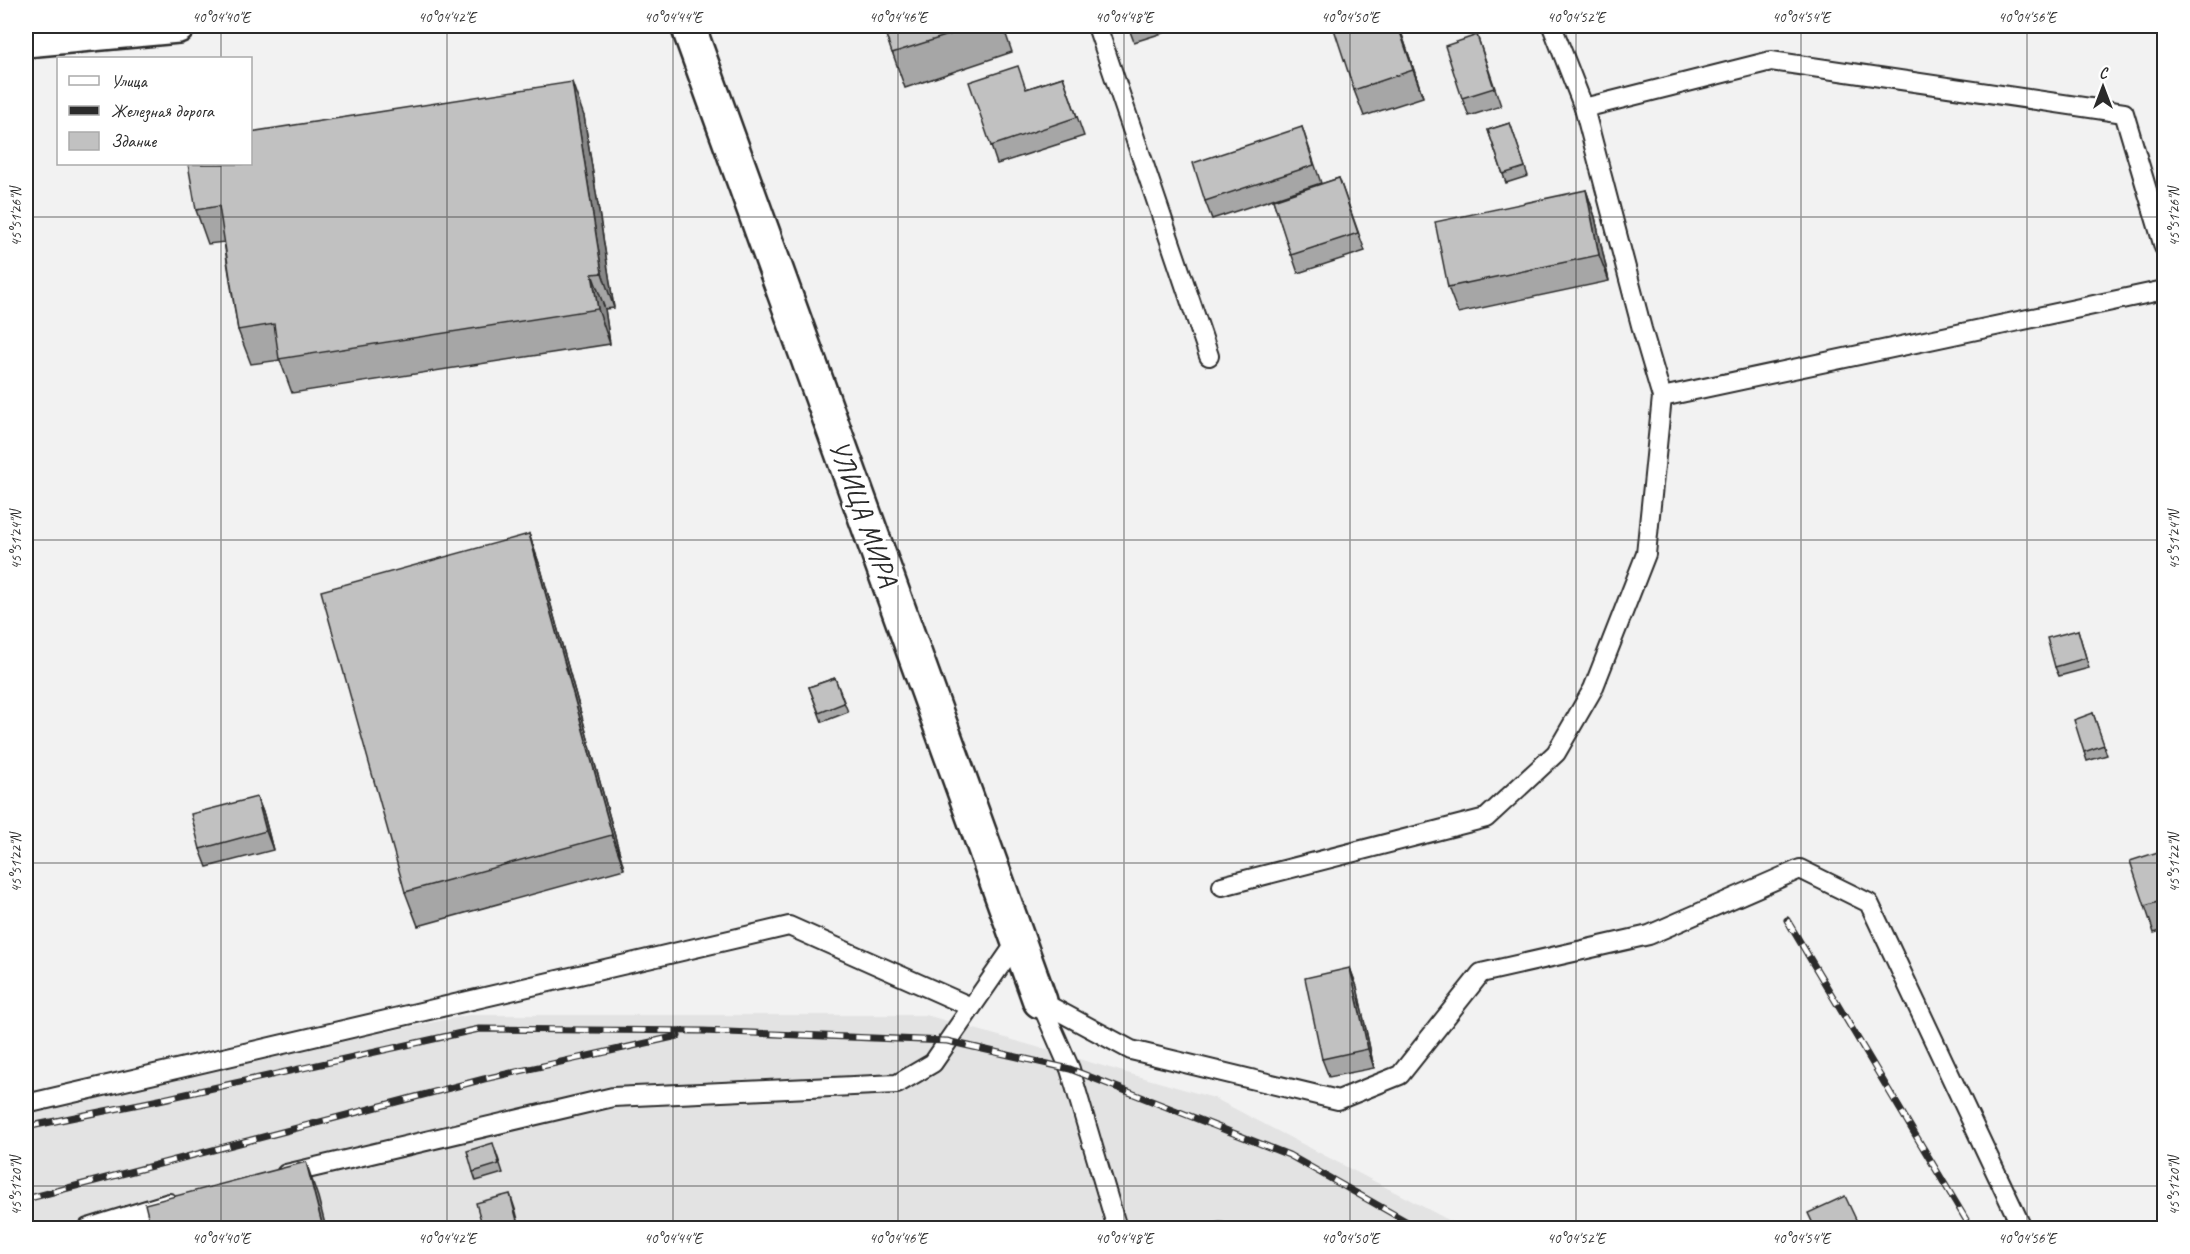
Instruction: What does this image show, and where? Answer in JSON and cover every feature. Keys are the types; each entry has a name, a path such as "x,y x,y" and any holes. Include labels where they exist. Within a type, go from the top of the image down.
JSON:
{"street":[{"path":"26,40 178,26"},
{"name":"УЛИЦА МИРА","path":"688,26 1040,1001"}],"lane":[{"path":"1097,26 1209,356"},
{"path":"1222,886 1486,818 1556,753 1593,689 1646,554 1662,397 1584,108 1552,26"},
{"path":"1584,108 1770,61 2124,113 2164,247"},
{"path":"1662,397 2164,290"},
{"path":"1040,1001 1131,1050 1338,1100 1400,1074 1481,973 1649,935 1800,869 1869,903 2022,1228"},
{"path":"26,1104 789,926 971,1007"},
{"path":"266,1179 613,1097 897,1084 933,1063 1018,940"},
{"path":"1040,1001 1070,1069 1117,1228"},
{"path":"88,1228 186,1198"}],"shaded area":[{"path":"469,1015 926,1015 1214,1098 1464,1228 26,1228 26,1105"}],"building":[{"path":"883,26 977,26 892,53"},
{"path":"1333,26 1398,26 1413,70 1354,90"},
{"path":"1477,35 1494,88 1462,98 1445,46"},
{"path":"1018,66 1026,89 1063,77 1077,117 991,146 969,82"},
{"path":"572,82 602,273 592,274 598,309 279,359 274,324 238,330 219,206 196,210 188,165 252,165 252,132"},
{"path":"1510,123 1525,167 1503,174 1488,130"},
{"path":"1302,127 1314,165 1205,201 1193,163"},
{"path":"1339,178 1358,233 1291,255 1273,200"},
{"path":"1586,190 1599,255 1448,287 1435,222"},
{"path":"529,534 612,835 405,892 321,591"},
{"path":"2078,630 2086,658 2055,667 2047,638"},
{"path":"835,678 844,703 819,713 809,687"},
{"path":"2093,713 2104,745 2084,752 2074,720"},
{"path":"257,797 266,831 200,849 191,814"},
{"path":"2164,850 2164,900 2145,906 2130,861"},
{"path":"1350,968 1368,1049 1322,1059 1305,978"},
{"path":"493,1143 499,1164 473,1172 467,1151"},
{"path":"306,1162 323,1228 151,1228 145,1204"},
{"path":"510,1194 519,1228 483,1228 476,1203"},
{"path":"1845,1196 1860,1228 1815,1228 1808,1213"}],"railway":[{"path":"1787,920 1971,1228"},
{"path":"26,1127 479,1029 702,1031 947,1041 1070,1069 1289,1155 1418,1228"},
{"path":"26,1199 484,1079 678,1036"},
{"path":"1192,1228 1220,1225 1250,1228"}]}
